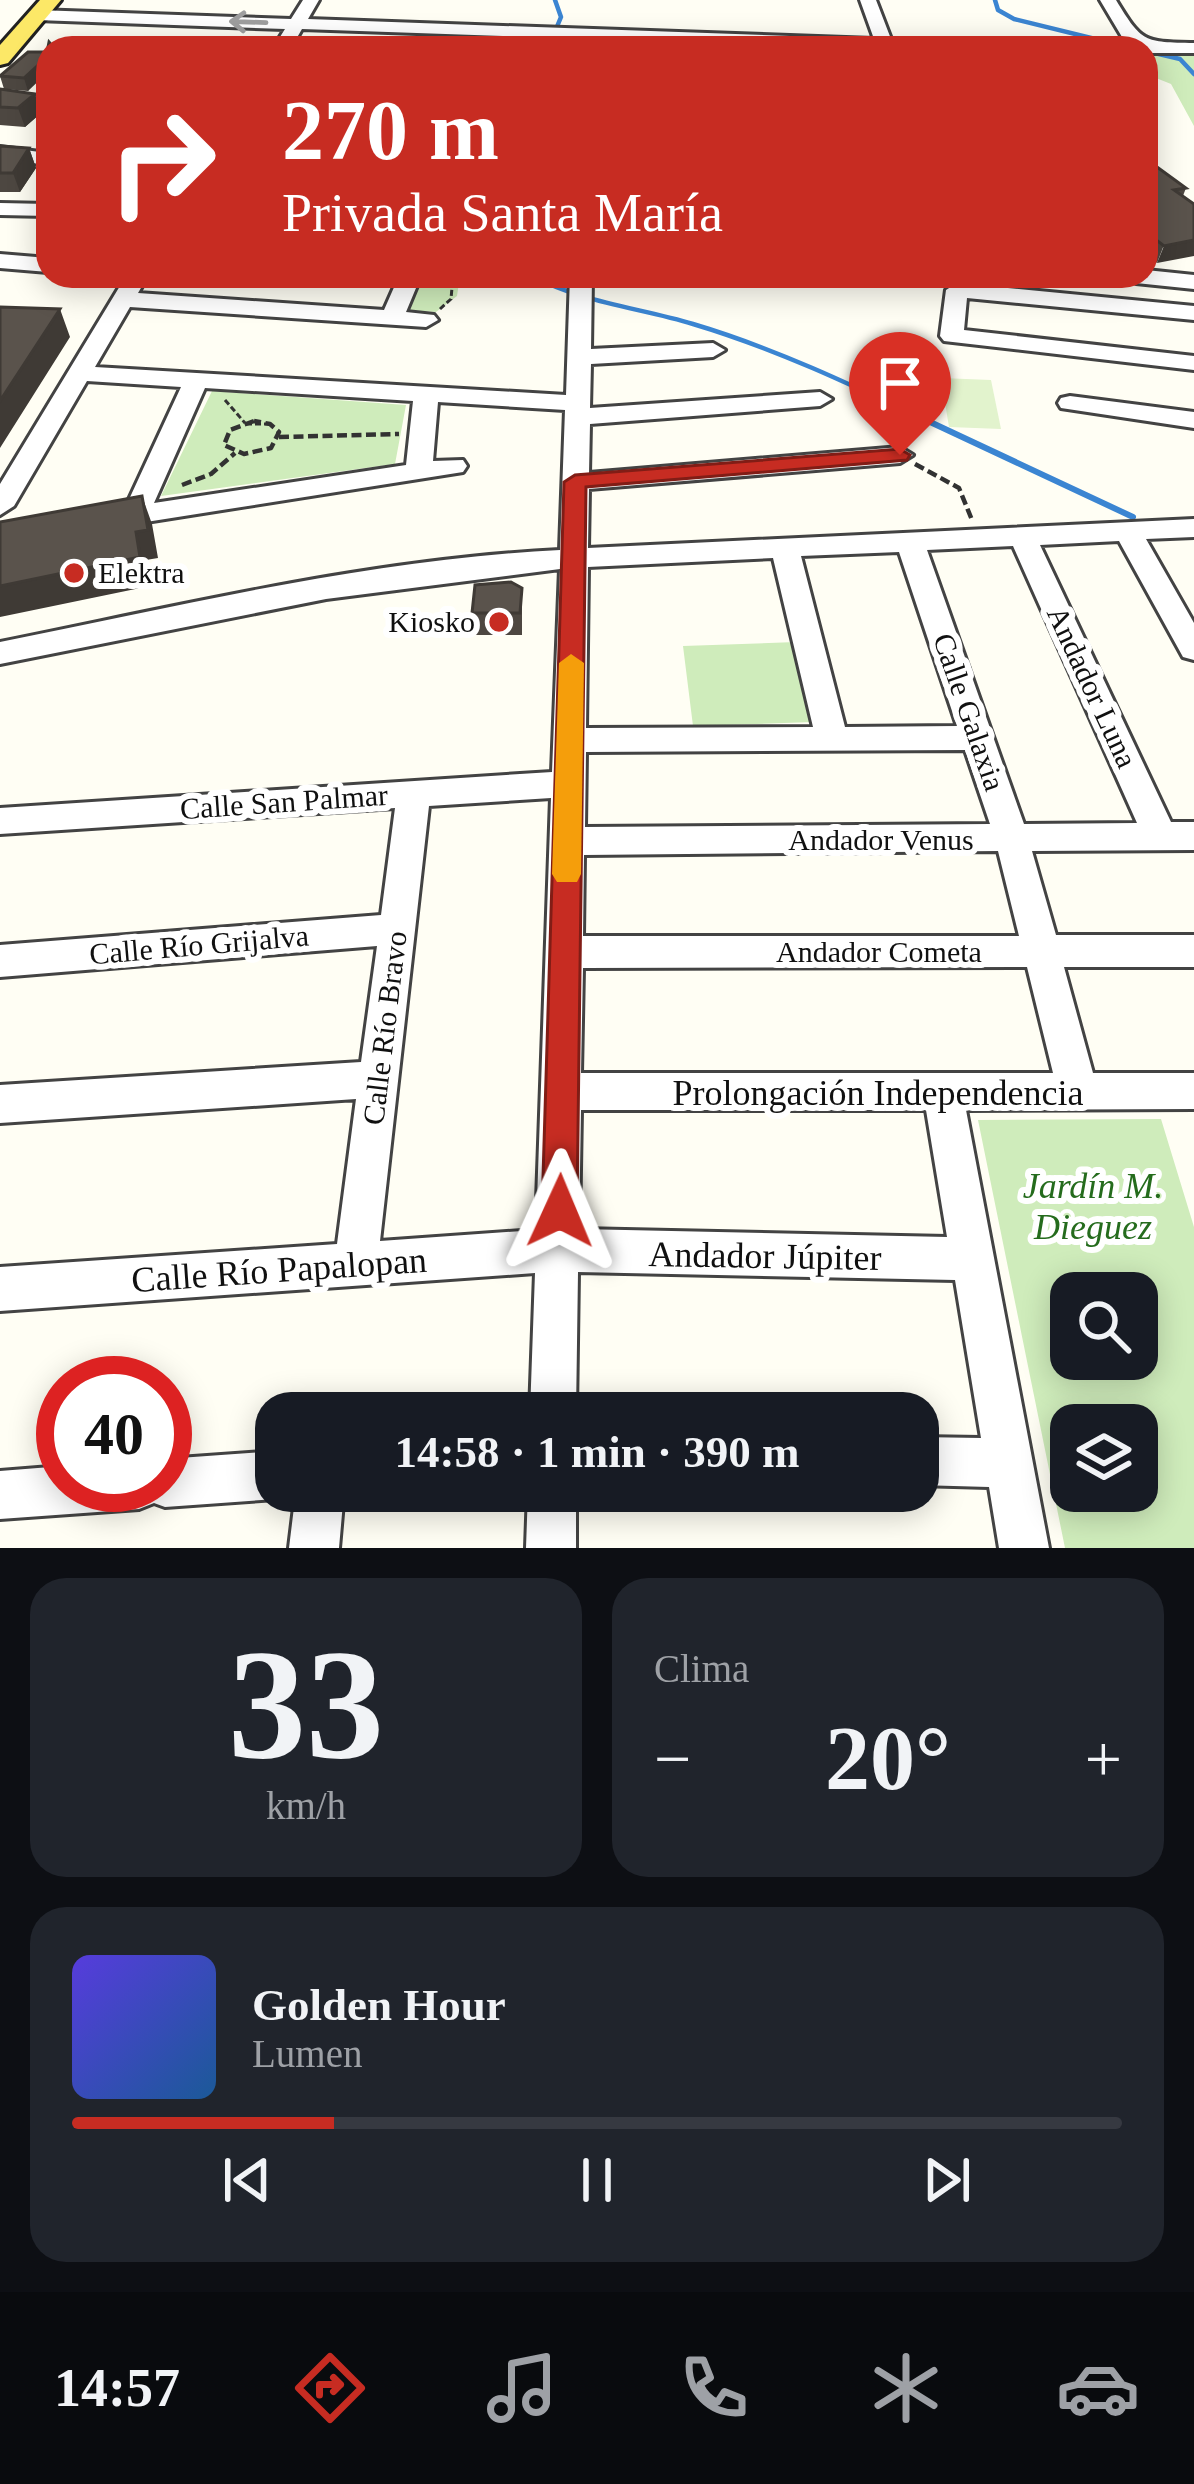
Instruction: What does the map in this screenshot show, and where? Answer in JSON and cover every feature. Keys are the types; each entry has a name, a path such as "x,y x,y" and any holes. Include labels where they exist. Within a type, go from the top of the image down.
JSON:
{"main road":[{"path":"3,21 37,5"},
{"path":"10,55 37,5"}],"street":[{"path":"167,19 181,0"},
{"path":"289,36 311,0"},
{"path":"868,0 881,36"},
{"path":"1108,0 1130,36"},
{"path":"37,5 167,19 679,36"},
{"path":"1158,48 1194,48"},
{"path":"0,98 36,102"},
{"path":"2,142 36,155"},
{"path":"4,200 36,207"},
{"path":"0,261 36,264"},
{"path":"1158,278 1194,282"},
{"path":"0,506 128,288"},
{"path":"392,317 405,288"},
{"path":"555,1392 580,289"},
{"path":"1194,314 957,290 952,336 1194,363"},
{"path":"120,299 426,320"},
{"path":"578,357 713,350"},
{"path":"77,373 426,394 577,410 820,399"},
{"path":"136,513 196,380"},
{"path":"418,471 426,394"},
{"path":"1070,403 1194,420"},
{"path":"575,482 900,455"},
{"path":"91,522 454,466"},
{"path":"0,653 225,606 419,573 574,559 1194,528"},
{"path":"1128,532 1194,649"},
{"name":"Andador Luna","path":"1023,537 1177,837"},
{"name":"Calle Galaxia","path":"910,543 1012,839 1078,1091"},
{"path":"785,549 832,739"},
{"path":"569,740 979,738"},
{"name":"Calle San Palmar","path":"0,820 568,784"},
{"name":"Calle Río Bravo","path":"356,1262 414,794"},
{"name":"Andador Venus","path":"568,841 1177,837"},
{"name":"Calle Río Grijalva","path":"0,961 398,929"},
{"name":"Andador Cometa","path":"565,952 1194,951"},
{"path":"0,1104 379,1079"},
{"path":"943,1091 1024,1548"},
{"name":"Prolongación Independencia","path":"562,1092 1194,1091"},
{"name":"Calle Río Papalopan","path":"0,1289 559,1250"},
{"name":"Andador Júpiter","path":"559,1250 972,1258"},
{"path":"939,1461 1009,1463"},
{"path":"192,1481 255,1476"},
{"path":"0,1496 36,1493"},
{"path":"314,1548 318,1512"},
{"path":"551,1512 551,1548"}],"path":[{"path":"426,320 452,299 452,288"},
{"path":"235,453 223,440 237,425 270,424 279,437"},
{"path":"136,513 176,488 211,474 235,453 263,452 279,437 422,434"},
{"path":"900,455 959,488 980,539"}],"green space":[{"path":"1158,53 1194,56 1194,126 1171,84 1158,79"},
{"path":"414,288 458,288 457,296 436,312 405,310"},
{"path":"941,378 991,380 1001,429 949,427"},
{"path":"212,391 406,405 395,464 161,496"},
{"path":"796,642 813,722 693,726 683,646"},
{"name":"Jardín M. Dieguez","path":"1161,1119 1194,1227 1194,1548 1065,1548 1058,1512 1158,1512 1158,1404 1050,1404 1050,1474 978,1120"}],"building":[{"path":"28,52 36,52 36,67 24,78 0,76"},
{"path":"0,89 35,94 18,108 0,107"},
{"path":"0,146 29,148 13,173 0,173"},
{"path":"1158,168 1186,188 1174,190 1194,204 1194,240 1164,246 1158,241"},
{"path":"0,307 60,309 0,401"},
{"path":"142,496 148,530 136,532 140,557 0,586 0,522"},
{"path":"511,582 522,588 520,613 472,613 475,585"}],"waterway":[{"path":"555,0 561,17 556,29"},
{"path":"995,0 998,10 1014,19 1083,36"},
{"path":"1158,54 1180,59 1194,74"},
{"path":"559,288 755,345 934,424"},
{"path":"928,421 1133,517"}],"slow traffic":[{"path":"567,874 571,663"}],"place":[{"name":"Elektra","path":"74,573"},
{"name":"Kiosko","path":"499,622"}],"route":[{"path":"560,1211 575,482 900,455"}]}
